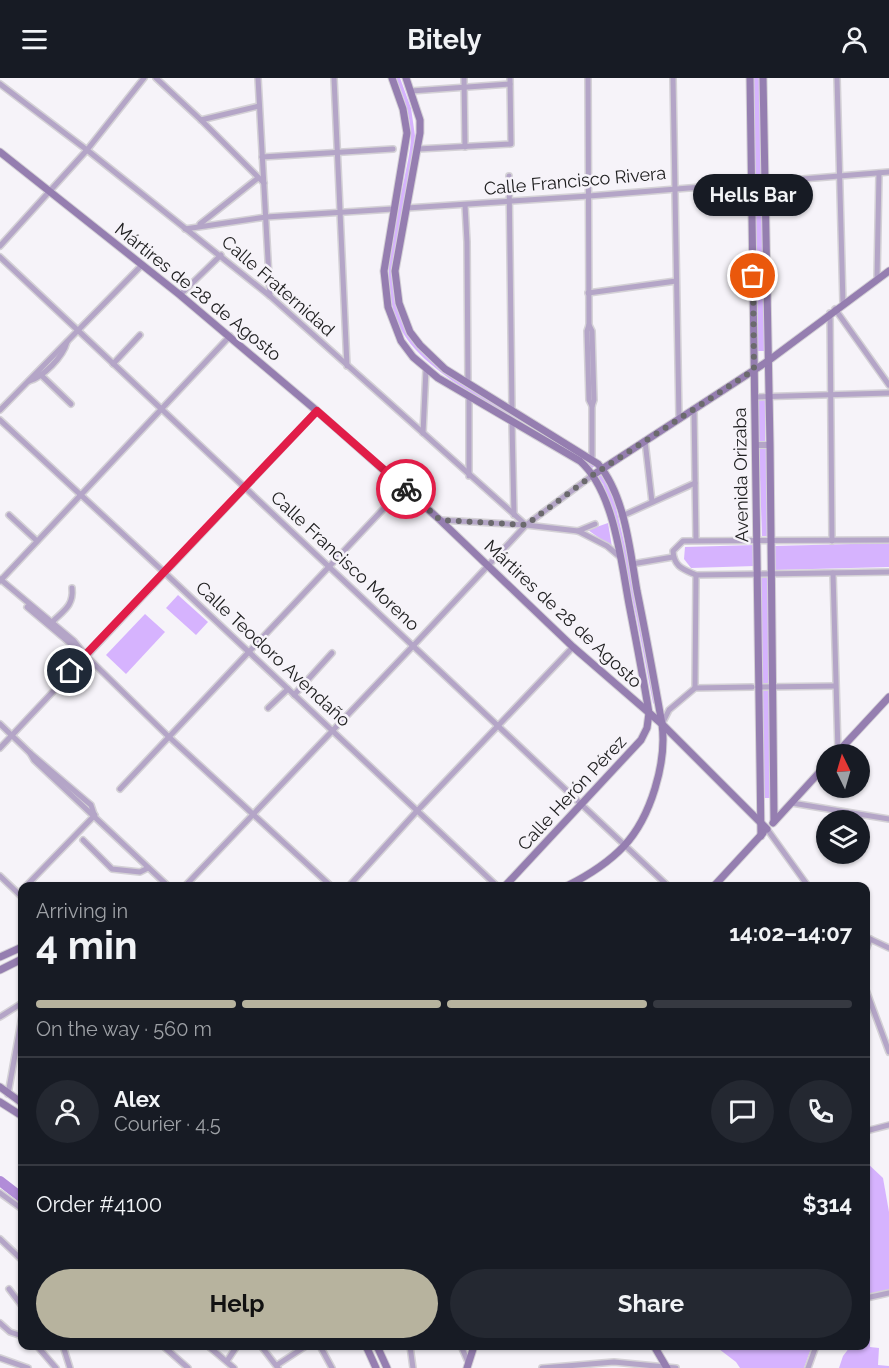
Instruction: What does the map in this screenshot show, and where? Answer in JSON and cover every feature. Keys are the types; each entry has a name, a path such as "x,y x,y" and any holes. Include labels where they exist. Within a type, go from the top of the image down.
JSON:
{"main road":[{"path":"392,78 403,109 406,147 393,209 384,271 388,307 402,341 413,357 426,369 512,423 580,461 593,475 610,518 620,557 649,713"},
{"path":"406,78 420,120 420,133 395,271 403,318 410,332 431,357 468,384 592,459 602,469 612,486 622,516 664,739 657,783 641,819 625,845 593,871 574,882"},
{"name":"Avenida Orizaba","path":"750,78 757,542 755,687 761,836"},
{"name":"Avenida Orizaba","path":"763,78 774,821"},
{"name":"Mártires de 28 de Agosto","path":"0,152 230,336 404,487 573,647 662,724 767,828"},
{"path":"593,475 768,361 832,311 889,271"},
{"path":"845,744 889,697"},
{"name":"Calle Herón Pérez","path":"509,882 641,740 647,728 649,713"},
{"path":"718,882 816,776"},
{"path":"759,800 766,804 774,801"},
{"path":"0,957 18,949"},
{"path":"0,970 18,961"},
{"path":"0,1087 18,1100"},
{"path":"0,1102 18,1113"},
{"path":"368,1350 376,1368"},
{"path":"379,1350 387,1368"},
{"path":"468,1365 473,1350"},
{"path":"656,1350 667,1367"}],"street":[{"path":"0,246 87,150 144,78"},
{"path":"156,78 264,183"},
{"path":"258,78 270,296"},
{"path":"334,78 347,366"},
{"path":"464,78 465,147"},
{"path":"588,78 589,325 587,331 589,400 592,406 592,459"},
{"path":"673,78 678,419"},
{"path":"837,78 843,304"},
{"path":"411,91 464,88 510,81 511,144 418,149"},
{"name":"Calle Fraternidad","path":"0,84 221,255 270,296 526,525"},
{"path":"201,120 259,106"},
{"path":"262,157 393,149"},
{"name":"Calle Francisco Rivera","path":"407,208 889,172"},
{"path":"877,279 879,173"},
{"path":"509,176 512,409"},
{"path":"198,225 258,178"},
{"path":"465,205 468,384"},
{"path":"185,229 198,225 266,217 393,209"},
{"path":"180,295 221,255"},
{"name":"Calle Francisco Moreno","path":"0,257 664,882"},
{"path":"0,410 142,265"},
{"path":"588,293 675,281"},
{"path":"832,311 889,385"},
{"path":"832,311 832,541"},
{"path":"113,364 140,335"},
{"path":"0,580 230,336"},
{"path":"27,382 41,375 65,350 67,342"},
{"path":"423,433 426,369"},
{"path":"41,375 70,404"},
{"path":"755,397 889,393"},
{"path":"469,397 470,476"},
{"path":"694,409 696,540"},
{"path":"0,748 317,411"},
{"name":"Calle Teodoro Avendaño","path":"0,420 492,882"},
{"path":"512,423 514,515"},
{"path":"645,441 652,502"},
{"path":"756,445 770,446"},
{"path":"189,882 526,525 593,475"},
{"path":"622,516 695,483"},
{"path":"120,789 404,487"},
{"path":"9,515 37,541"},
{"path":"440,520 526,525 578,531 607,546 620,557"},
{"path":"578,531 595,524"},
{"path":"889,540 757,542 696,540 682,541 673,550 673,558 678,567 696,575 889,572"},
{"path":"632,564 673,558"},
{"path":"833,573 837,744"},
{"path":"695,688 696,575"},
{"path":"0,580 79,653 86,655"},
{"path":"0,580 74,641 168,736 327,882"},
{"path":"51,623 69,605 73,598 72,588"},
{"path":"353,882 497,725 573,647"},
{"path":"294,695 332,653"},
{"path":"662,724 669,710 695,688 835,686"},
{"path":"268,708 288,689"},
{"path":"0,724 91,805 94,815 164,882"},
{"path":"792,803 889,819"},
{"path":"31,882 94,815"},
{"path":"767,828 805,882"},
{"path":"83,840 112,869 140,872 148,868"},
{"path":"0,876 18,888"},
{"path":"870,939 889,948"},
{"path":"870,1001 889,1052"},
{"path":"0,1017 18,1006"},
{"path":"8,1094 18,1038"},
{"path":"870,1130 889,1125"},
{"path":"0,1193 18,1206"},
{"path":"0,1239 18,1256"},
{"path":"9,1289 18,1301"},
{"path":"870,1297 889,1293"},
{"path":"0,1323 10,1332 18,1335"},
{"path":"40,1350 56,1368"},
{"path":"64,1350 70,1368"},
{"path":"168,1350 188,1368"},
{"path":"213,1350 234,1368"},
{"path":"227,1361 234,1350"},
{"path":"264,1350 278,1366 300,1350"},
{"path":"322,1350 332,1368"},
{"path":"411,1350 413,1368"},
{"path":"462,1350 468,1365"},
{"path":"808,1368 815,1350"},
{"path":"0,1358 27,1368"},
{"path":"542,1368 614,1362 676,1368"},
{"path":"610,1368 614,1362"}],"shaded area":[{"path":"396,78 400,78 411,108 415,136 393,260 393,287 401,319 416,345 432,361 469,386 572,445 595,466 592,468 549,437 478,397 434,367 415,349 402,330 393,310 389,289 389,268 411,135 406,106"},
{"path":"753,78 761,78 762,175 755,176"},
{"path":"761,185 766,351 758,351 754,186"},
{"path":"758,399 765,399 765,444 758,443"},
{"path":"759,448 767,448 768,536 762,536"},
{"path":"602,473 614,499 642,619 659,709 653,703 637,620 609,500 598,477"},
{"path":"608,523 612,547 588,530"},
{"path":"889,543 889,567 774,570 774,546"},
{"path":"755,545 755,566 691,568 684,559 685,547"},
{"path":"759,576 768,576 769,684 761,684"},
{"path":"178,595 208,622 196,635 166,608"},
{"path":"145,614 165,632 126,674 106,655"},
{"path":"761,690 769,690 770,798 762,798"},
{"path":"870,1166 883,1178 889,1212 889,1290 870,1294"},
{"path":"879,1348 878,1365 889,1366 889,1368 839,1368 848,1350"},
{"path":"720,1350 811,1350 804,1368 740,1368"}],"waterway":[{"path":"0,1181 18,1195"}],"way so far":[{"path":"406,489 440,520 526,525 593,475 754,370 753,276"}],"place":[{"name":"Hells Bar","path":"753,276"}],"route":[{"path":"70,671 317,411 406,489"}]}
